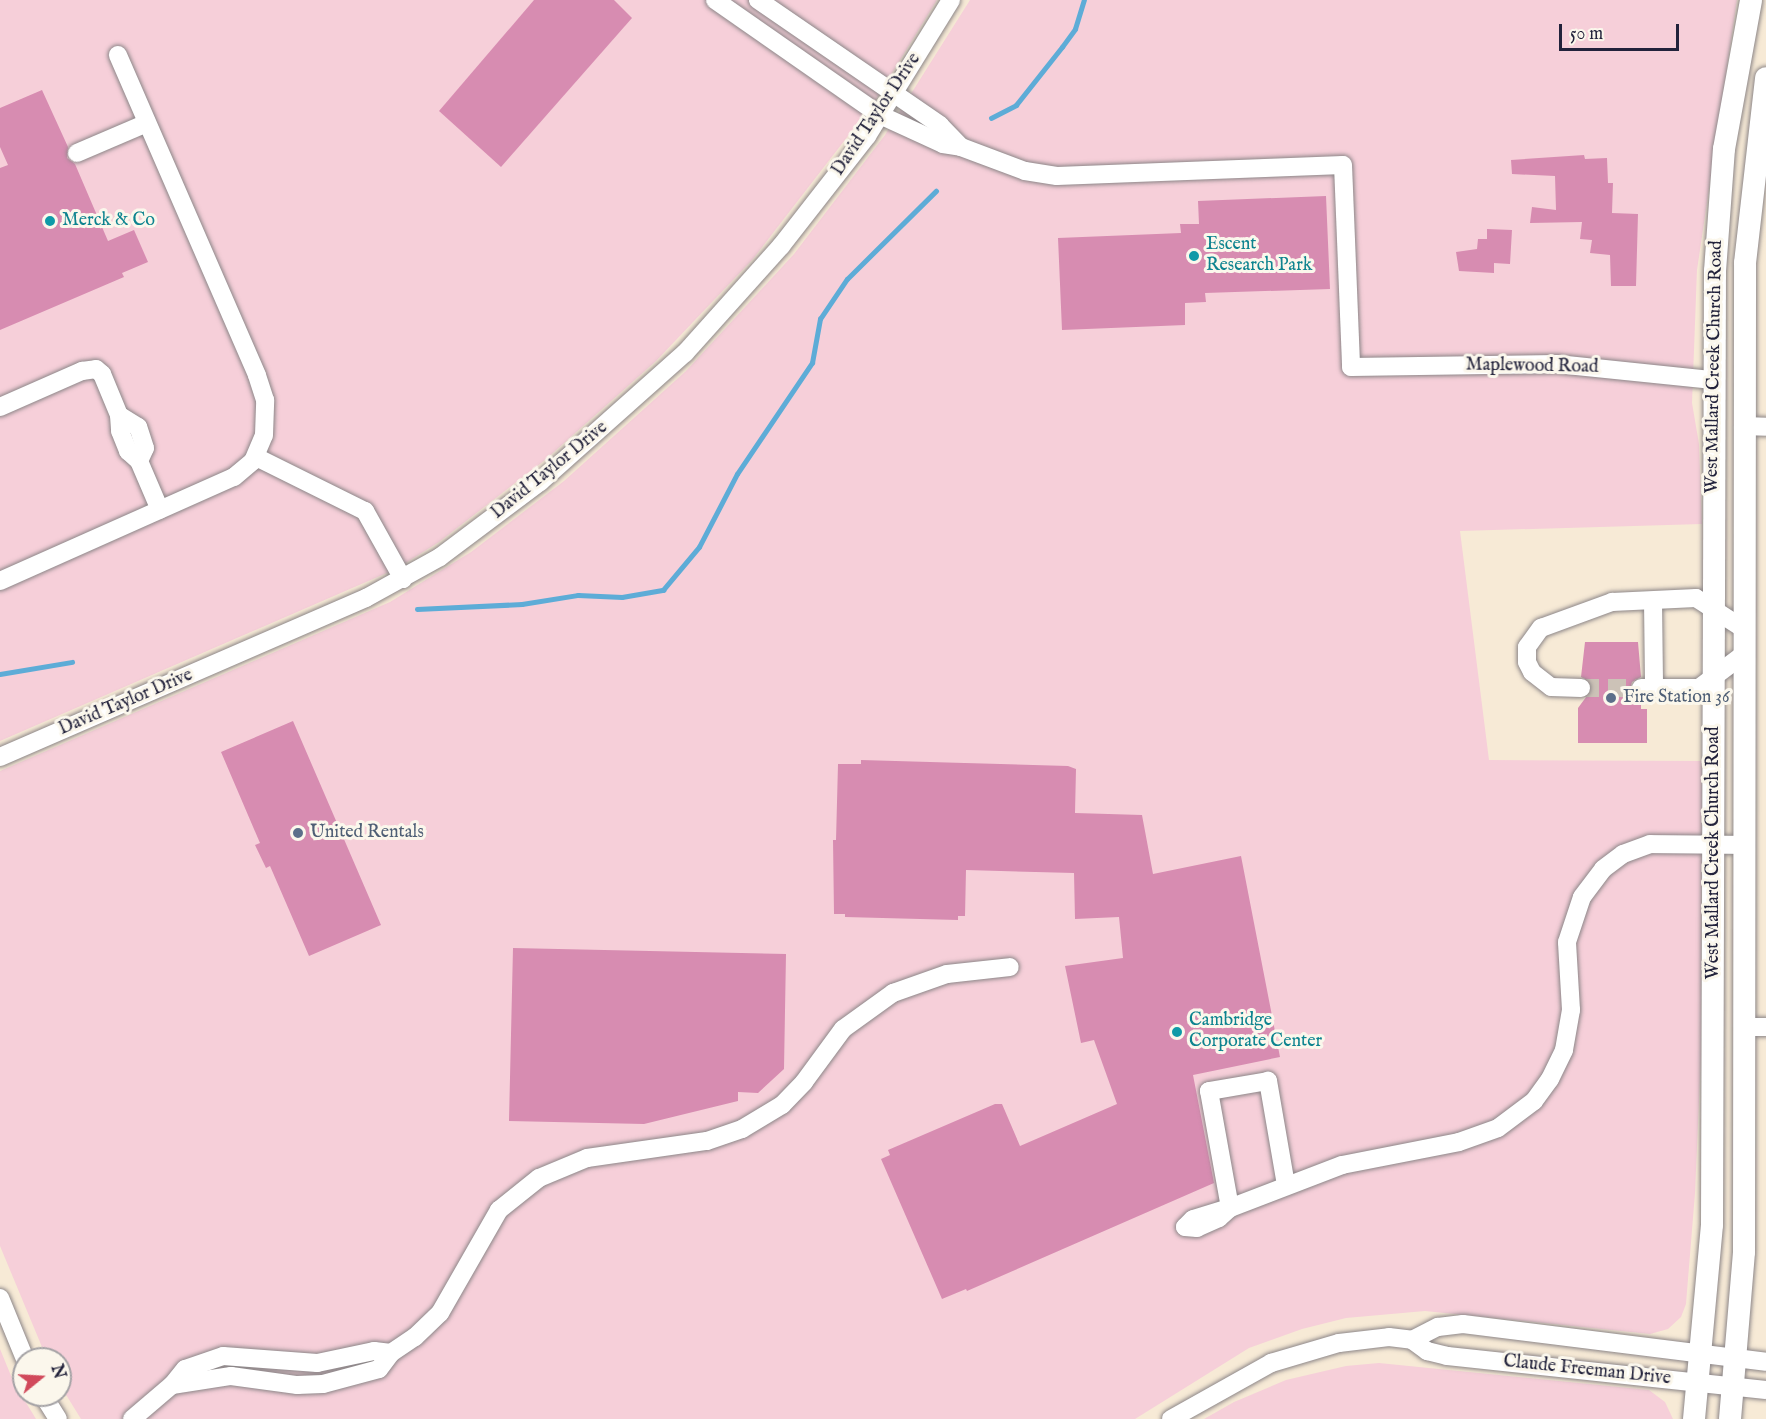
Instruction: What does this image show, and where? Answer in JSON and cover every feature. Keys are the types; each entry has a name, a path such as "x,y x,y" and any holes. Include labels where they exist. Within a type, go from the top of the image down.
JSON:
{"main road":[{"name":"West Mallard Creek Church Road","path":"1694,1419 1712,1225 1713,380 1721,174 1751,0"},
{"name":"West Mallard Creek Church Road","path":"1730,1419 1744,1252 1756,1027 1744,845 1743,426 1748,209 1766,78"}],"street":[{"path":"715,0 880,115 943,144 962,147"},
{"path":"758,0 940,126 962,147"},
{"name":"David Taylor Drive","path":"0,757 403,579 464,540 540,482 670,368 800,224 880,115 951,0"},
{"path":"0,581 234,477 256,457 266,422 262,389 118,55"},
{"path":"77,153 147,123"},
{"name":"Maplewood Road","path":"962,147 1025,171 1057,176 1343,165 1351,367 1557,364 1713,380"},
{"path":"0,407 92,369 102,374 119,415 120,431 128,451 140,461 160,510"},
{"path":"1743,426 1766,427"},
{"path":"256,457 365,511 403,579"},
{"path":"1581,688 1551,687 1532,672 1526,654 1536,632 1549,623 1612,602 1696,598 1714,607 1744,629"},
{"path":"1653,601 1648,688 1695,689 1714,678 1744,654"},
{"path":"1286,1185 1268,1081 1209,1091 1230,1208 1286,1185 1358,1161 1474,1138 1520,1114 1550,1079 1566,1043 1571,1010 1567,942 1587,888 1613,860 1640,846 1714,843 1744,845"},
{"path":"132,1419 172,1385 185,1369 223,1356 304,1363 374,1351 391,1353 415,1337 440,1313 499,1210 539,1178 587,1158 707,1141 742,1129 782,1105 804,1082 843,1029 893,993 947,974 1010,967"},
{"path":"0,1298 20,1347"},
{"name":"Claude Freeman Drive","path":"1171,1419 1230,1383 1292,1355 1367,1339 1412,1340 1438,1326 1463,1324 1702,1352 1766,1362"},
{"name":"Claude Freeman Drive","path":"1412,1340 1427,1351 1441,1355 1766,1390"}],"shaded area":[{"path":"0,0 937,0 875,101 753,259 656,361 545,460 439,542 396,569 0,741"},
{"path":"970,0 1737,0 1697,270 1692,403 1699,444 1702,524 1460,531 1489,760 1702,761 1701,1056 1695,1193 1686,1304 1681,1317 1668,1329 1650,1334 1425,1311 1346,1318 1302,1329 1249,1348 1135,1419 81,1419 72,1404 72,1347 42,1347 0,1246 0,771 390,602 471,552 564,481 686,371 794,254 885,135"},
{"path":"0,1349 12,1378 12,1407 29,1407 36,1419 0,1419"},
{"path":"1379,1363 1649,1390 1665,1402 1673,1419 1204,1419 1234,1402 1286,1380 1346,1366"}],"building":[{"path":"534,0 614,0 632,18 501,167 439,111"},
{"name":"Merck & Co","path":"42,90 68,147 67,158 75,164 108,241 134,230 148,262 122,273 124,277 0,330 0,168 8,165 0,147 0,108"},
{"path":"1584,155 1585,159 1607,158 1608,183 1613,183 1612,213 1638,214 1636,286 1611,286 1610,255 1590,253 1592,240 1580,239 1582,222 1530,223 1532,207 1556,210 1555,176 1512,174 1511,160"},
{"name":"Escent Research Park","path":"1326,196 1330,289 1205,293 1206,302 1185,303 1185,325 1062,330 1058,238 1181,233 1180,224 1199,224 1198,201"},
{"path":"1487,229 1512,230 1510,264 1494,263 1494,273 1459,271 1456,252 1477,249 1478,239 1487,239"},
{"name":"Fire Station 36","path":"1585,642 1638,642 1641,677 1632,682 1630,689 1641,699 1641,709 1647,709 1647,743 1578,743 1578,708 1592,689 1591,682 1581,677"},
{"name":"United Rentals","path":"293,721 381,925 309,956 270,866 266,868 255,845 260,843 221,752"},
{"name":"Cambridge Corporate Center","path":"861,760 1068,766 1076,769 1075,813 1142,815 1153,874 1241,856 1280,1057 1193,1075 1214,1183 967,1291 966,1289 942,1299 881,1159 890,1155 888,1150 995,1104 1002,1104 1020,1146 1117,1104 1094,1040 1081,1043 1065,966 1123,958 1119,917 1075,919 1074,873 966,870 965,916 958,916 958,920 845,917 845,914 834,914 833,840 836,840 838,764 861,764"},
{"path":"513,948 786,954 784,1069 758,1093 738,1092 738,1101 644,1124 509,1121"}],"waterway":[{"path":"991,118 1016,105 1062,47 1075,29 1084,0"},
{"path":"417,609 522,604 578,595 622,597 663,590 699,547 737,474 812,363 820,319 847,279 936,191"},
{"path":"0,674 72,662"}],"tunnel":[{"path":"1581,688 1641,688"}],"place":[{"name":"Merck & Co","path":"50,221"},
{"name":"Escent Research Park","path":"1194,256"},
{"name":"Fire Station 36","path":"1611,698"},
{"name":"United Rentals","path":"298,833"},
{"name":"Cambridge Corporate Center","path":"1177,1032"}]}
